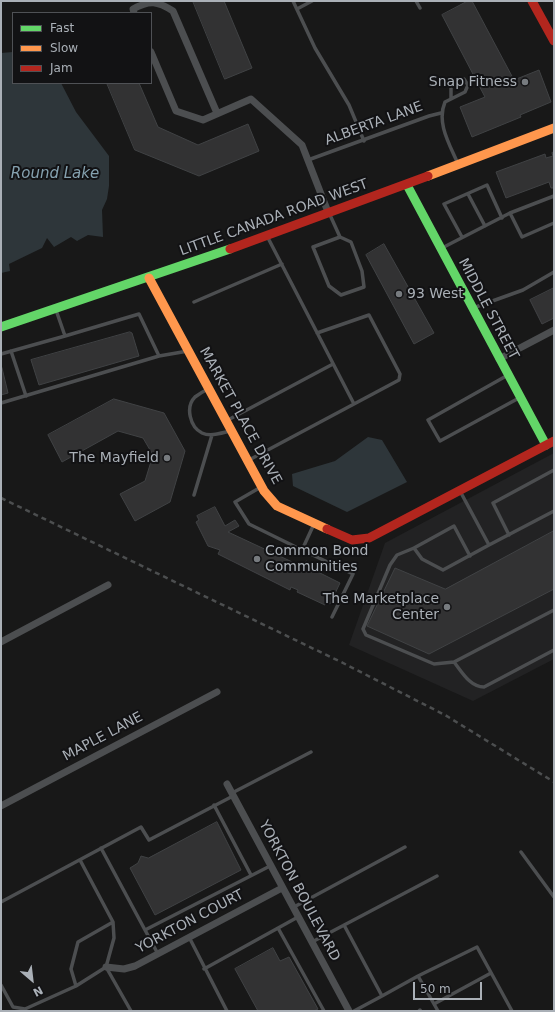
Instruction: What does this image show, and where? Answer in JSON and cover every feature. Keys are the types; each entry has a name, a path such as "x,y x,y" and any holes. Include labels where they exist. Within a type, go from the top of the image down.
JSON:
{"street":[{"path":"532,1 554,41"},
{"path":"134,12 132,9 146,2 161,4 173,11 217,113"},
{"path":"152,54 176,111 203,120 251,99 302,145 328,212"},
{"name":"LITTLE CANADA ROAD WEST","path":"1,327 149,278 328,212 407,185 554,128"},
{"name":"MIDDLE STREET","path":"407,185 520,398 550,443"},
{"name":"MARKET PLACE DRIVE","path":"149,278 261,486 277,506 352,540 365,540 550,443"},
{"path":"499,359 554,330"},
{"path":"1,642 108,585"},
{"name":"MAPLE LANE","path":"1,806 218,692"},
{"name":"YORKTON BOULEVARD","path":"227,784 349,1011"},
{"name":"YORKTON COURT","path":"106,967 124,969 135,966 282,888"}],"lane":[{"path":"293,1 315,48 349,105 364,140"},
{"path":"297,9 312,1"},
{"path":"416,1 420,8"},
{"path":"441,113 445,102 465,92 468,85 464,79 454,80 451,87 451,98"},
{"name":"ALBERTA LANE","path":"308,160 441,113 441,122 458,165"},
{"path":"462,238 444,204 487,185 502,218"},
{"path":"468,194 485,226"},
{"path":"440,248 510,214 554,196"},
{"path":"328,212 340,237 351,242 362,271 364,287 340,295 330,286 313,247 340,237"},
{"path":"510,214 522,237 554,223"},
{"path":"267,235 354,404"},
{"path":"194,302 282,264"},
{"path":"472,308 523,290 554,272"},
{"path":"56,309 65,336"},
{"path":"1,354 139,314 159,356"},
{"path":"248,461 400,380 400,374 369,315 317,333"},
{"path":"11,351 26,396"},
{"path":"1,403 159,356 188,351"},
{"path":"226,421 333,364"},
{"path":"508,375 428,420 440,441 520,398"},
{"path":"208,388 194,398 190,404 193,425 203,433 212,435 231,431"},
{"path":"194,495 212,435"},
{"path":"509,534 493,503 554,470"},
{"path":"261,486 235,502 250,524 354,574 332,617"},
{"path":"460,490 489,545"},
{"path":"414,548 422,559 443,570 554,511"},
{"path":"302,550 315,523"},
{"path":"470,556 454,526 414,548 397,555 390,565 363,629 366,635 434,664 454,662 554,610"},
{"path":"454,662 471,682 477,686 484,686 554,650"},
{"path":"1,902 141,827 149,840 311,752"},
{"path":"214,805 252,875"},
{"path":"293,908 405,847"},
{"path":"101,848 158,954"},
{"path":"521,852 554,897"},
{"path":"1,985 14,1006 25,1009 76,986 106,967 114,938 113,922 80,860"},
{"path":"144,930 270,866"},
{"path":"312,942 437,876"},
{"path":"204,969 298,917"},
{"path":"76,986 71,969 78,942 113,922"},
{"path":"344,925 382,996"},
{"path":"278,928 324,1011"},
{"path":"189,937 204,969 227,1011"},
{"path":"354,1011 418,976 477,947 512,1011"},
{"path":"106,967 131,1011"},
{"path":"434,1004 491,973"},
{"path":"418,976 438,1011"}],"shaded area":[{"path":"554,453 554,659 473,701 349,645 385,543"}],"water":[{"name":"Round Lake","path":"12,52 12,84 62,84 76,112 109,156 109,186 107,199 102,210 103,237 88,235 77,241 71,237 54,247 47,238 42,248 9,264 10,271 1,273 1,53"},
{"path":"368,437 382,440 407,482 347,512 293,486 292,474 335,461"}],"building":[{"path":"193,1 224,1 252,68 225,79"},
{"path":"468,1 472,1 514,80 539,70 551,102 520,115 521,117 472,137 460,107 485,97 442,15"},
{"path":"107,84 139,84 158,127 198,145 248,124 259,151 199,176 135,150"},
{"path":"554,152 554,188 551,188 549,182 506,198 496,172 545,154 546,158 553,156 552,153"},
{"name":"93 West","path":"384,244 434,333 414,344 366,255"},
{"path":"554,288 554,318 542,324 530,300"},
{"path":"130,332 132,333 139,356 39,385 31,360"},
{"path":"2,368 8,393 1,395 1,369"},
{"name":"The Mayfield","path":"114,399 164,413 185,451 170,502 135,521 120,494 145,481 153,455 143,438 118,431 62,462 48,435"},
{"name":"Common Bond Communities","path":"215,507 225,526 235,520 239,526 228,532 303,567 306,561 312,564 310,568 340,583 330,604 327,602 325,605 297,592 298,590 291,587 290,590 218,554 220,550 208,546 196,522 199,520 197,516"},
{"name":"The Marketplace Center","path":"554,531 554,589 429,654 367,626 395,568 445,589"},
{"path":"217,822 241,870 155,915 130,868 138,863 141,856 148,858"},
{"path":"273,948 280,961 289,957 318,1009 314,1011 258,1011 235,969"}],"railway":[{"path":"1,498 341,662 445,715 554,782"}],"traffic: fast":[{"path":"407,185 546,445"},
{"path":"1,327 230,249"}],"traffic: slow":[{"path":"428,176 554,128"},
{"path":"149,278 264,491 277,506 327,529"}],"traffic: jam":[{"path":"532,1 554,41"},
{"path":"230,249 428,176"},
{"path":"327,529 352,540 369,538 554,441"}],"place":[{"name":"Snap Fitness","path":"525,82"},
{"name":"93 West","path":"399,294"},
{"name":"The Mayfield","path":"167,458"},
{"name":"Common Bond Communities","path":"257,559"},
{"name":"The Marketplace Center","path":"447,607"}]}
